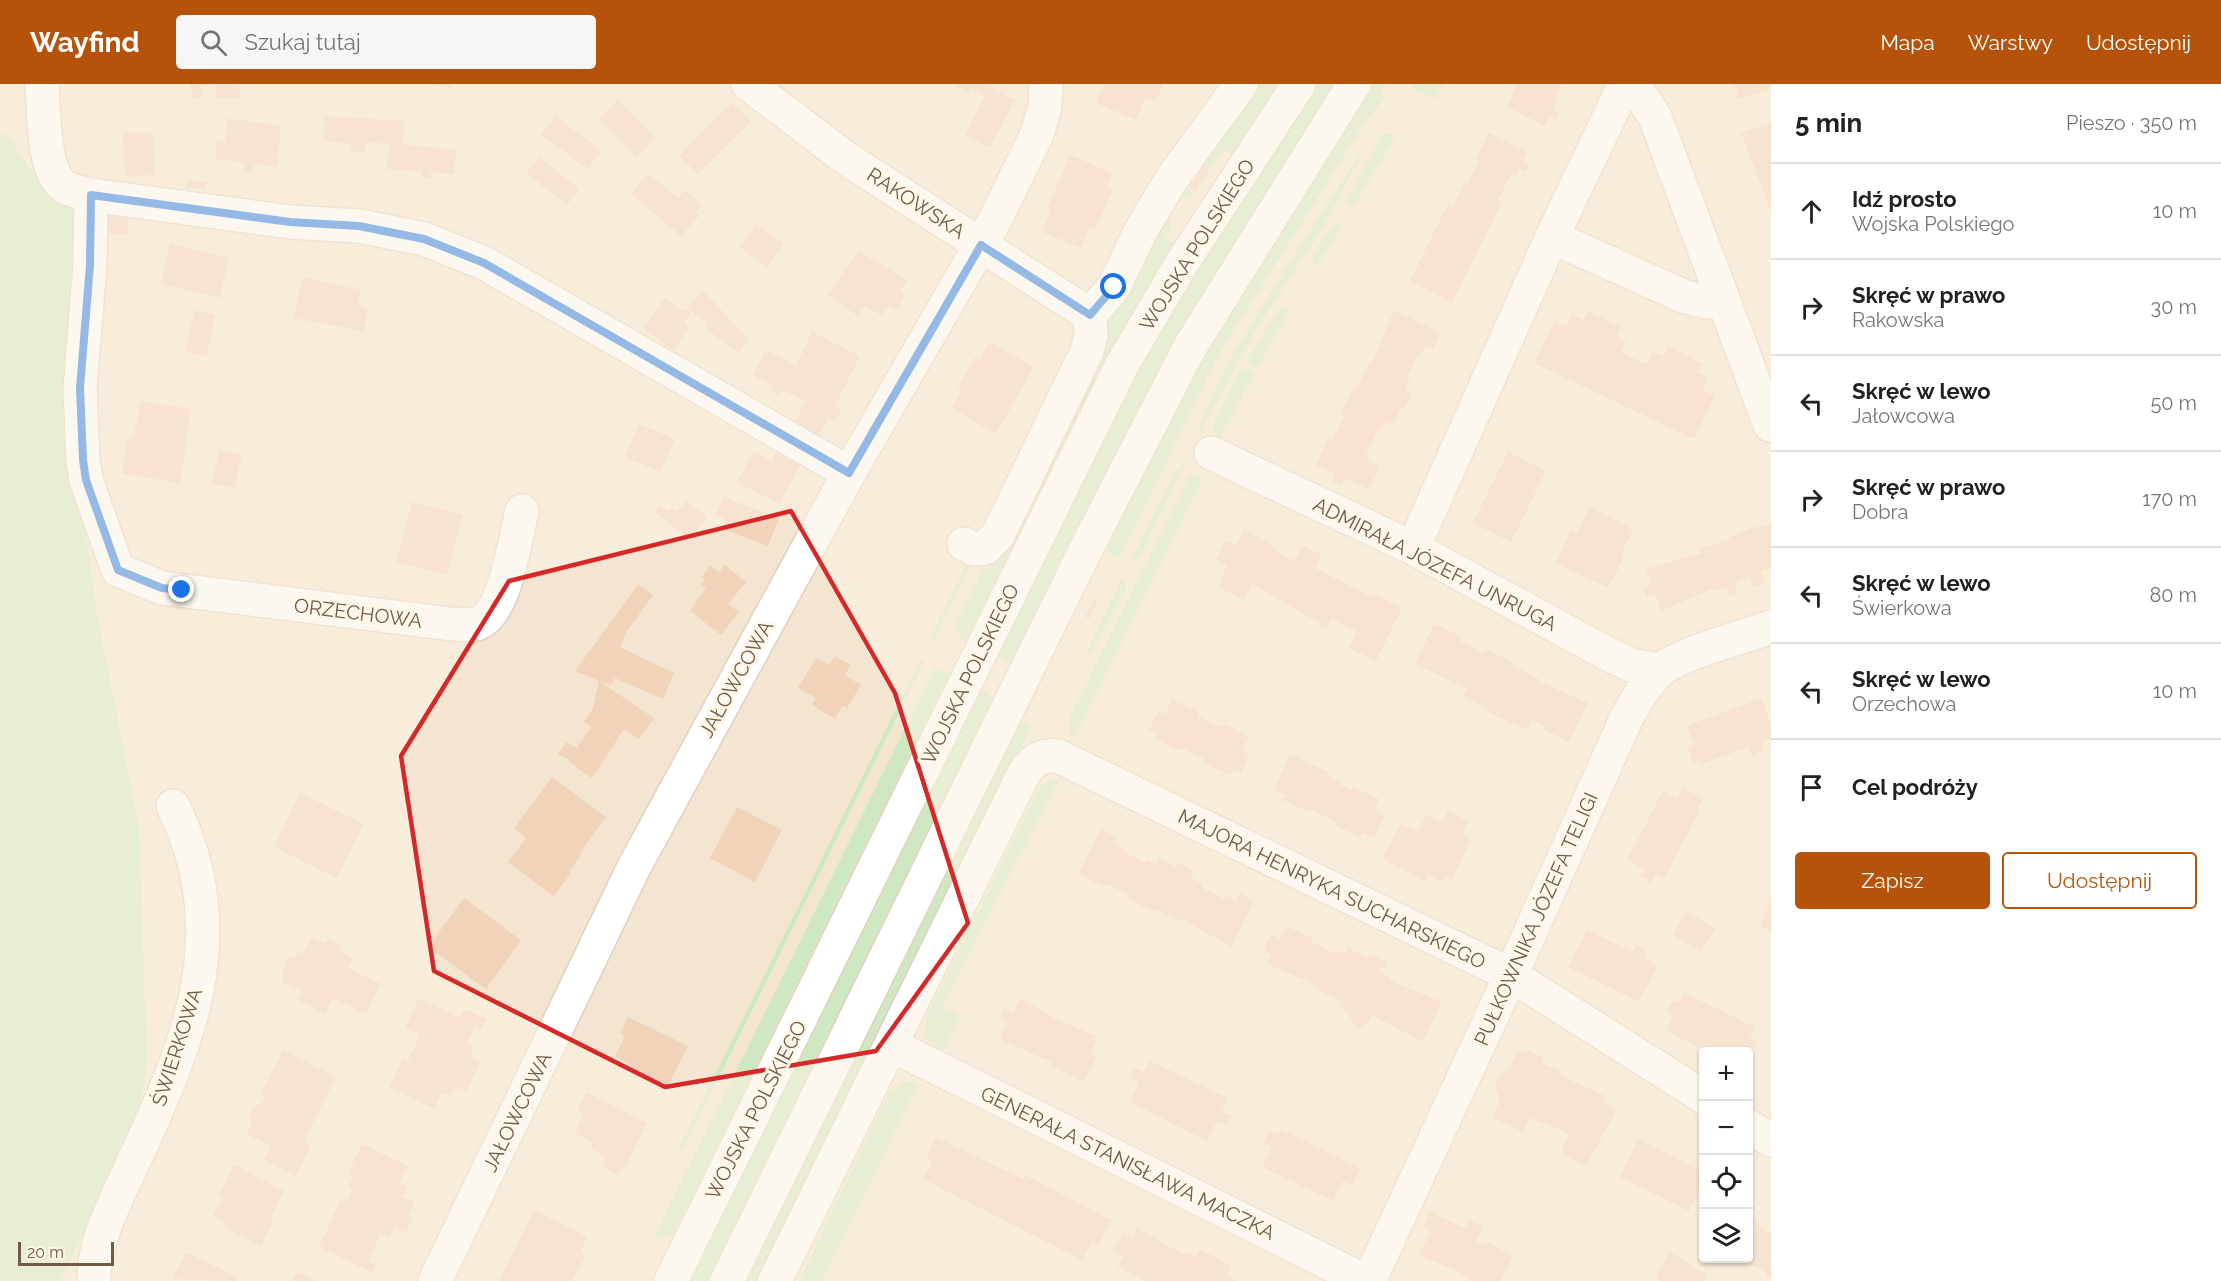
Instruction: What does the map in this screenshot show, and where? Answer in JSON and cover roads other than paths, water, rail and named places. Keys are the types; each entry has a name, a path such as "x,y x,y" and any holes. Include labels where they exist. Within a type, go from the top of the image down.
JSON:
{"street":[{"path":"42,84 51,167 58,181 66,188 91,195 290,222 359,226 424,239 484,263 849,473"},
{"name":"RAKOWSKA","path":"748,84 847,159 1090,315"},
{"name":"JAŁOWCOWA","path":"435,1281 634,867 849,473 981,245 1037,134 1045,107 1046,84"},
{"path":"964,544 974,549 985,548 998,535 1087,351 1091,335 1090,315 1114,287 1170,180 1241,84"},
{"name":"WOJSKA POLSKIEGO","path":"671,1281 1122,364 1182,263 1299,84"},
{"path":"727,1281 1087,547 1190,347 1354,84"},
{"path":"1413,548 1552,237 1625,85 1642,98 1655,117 1770,425"},
{"name":"ORZECHOWA","path":"91,195 90,265 80,388 83,460 86,480 118,570 162,588 451,624 477,624 489,616 500,599 522,512"},
{"path":"1552,237 1683,296 1704,302 1723,298"},
{"name":"ADMIRAŁA JÓZEFA UNRUGA","path":"1211,453 1413,548 1606,653 1631,665 1660,670"},
{"name":"PUŁKOWNIKA JÓZEFA TELIGI","path":"1367,1281 1511,975 1627,717 1643,690 1660,670 1677,661 1771,627"},
{"name":"MAJORA HENRYKA SUCHARSKIEGO","path":"891,1045 1022,777 1029,765 1045,756 1059,757 1511,975 1699,1094"},
{"name":"ŚWIERKOWA","path":"94,1281 105,1226 164,1097 196,997 203,953 202,895 184,829 173,806"},
{"path":"775,1281 891,1045"},
{"name":"GENERAŁA STANISŁAWA MACZKA","path":"891,1045 1367,1281"},
{"path":"1753,1129 1771,1140"}]}
